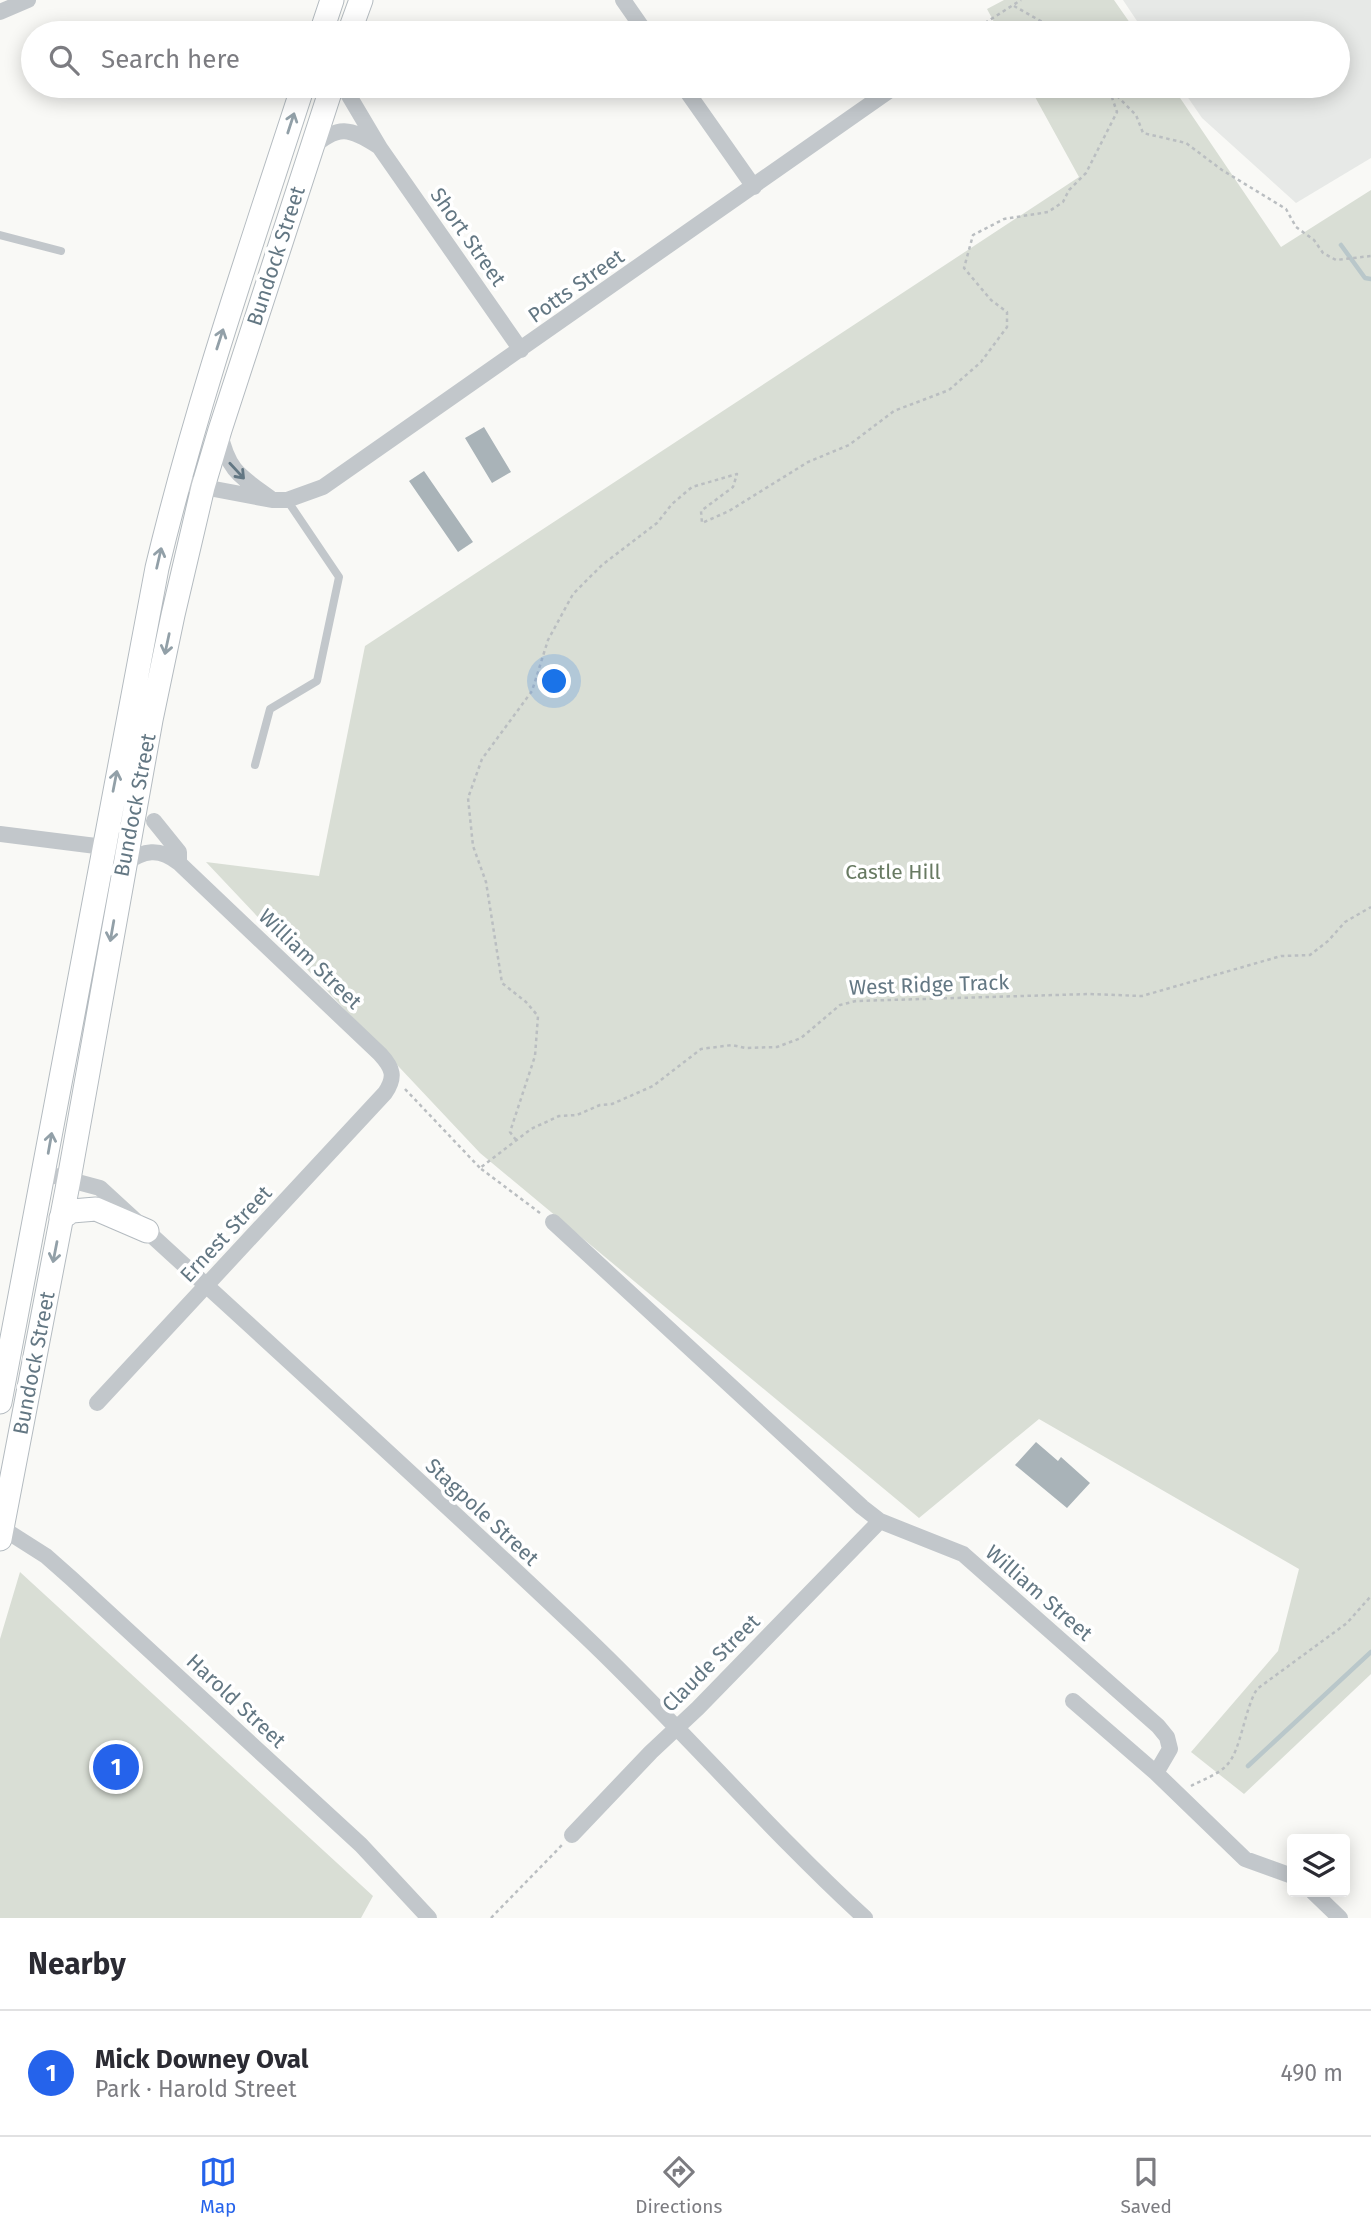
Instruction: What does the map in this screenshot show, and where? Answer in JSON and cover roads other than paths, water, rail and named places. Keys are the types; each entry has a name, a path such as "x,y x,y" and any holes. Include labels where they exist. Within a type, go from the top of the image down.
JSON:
{"main road":[{"path":"325,21 331,0"},
{"path":"353,21 361,0"},
{"name":"Bundock Street","path":"0,1402 135,674 177,482 211,368 299,98"},
{"name":"Bundock Street","path":"1,1533 69,1179 128,841 170,628 203,487 328,98"},
{"path":"61,1218 72,1211 96,1209 147,1231"}],"street":[{"path":"0,12 28,0"},
{"path":"623,0 638,21"},
{"name":"Short Street","path":"350,98 380,148 521,350"},
{"path":"691,98 754,187"},
{"name":"Potts Street","path":"280,500 323,487 341,475 878,98"},
{"name":"Short Street","path":"311,149 325,136 338,131 359,134 380,148"},
{"path":"220,430 229,464 240,476 280,500"},
{"path":"177,482 280,500"},
{"name":"William Street","path":"154,821 179,852 178,863"},
{"path":"0,834 102,848 113,848 128,841"},
{"name":"William Street","path":"124,864 148,851 168,854 390,1065 393,1071 392,1084 385,1093"},
{"name":"Ernest Street","path":"97,1404 385,1093"},
{"name":"Stagpole Street","path":"44,1173 100,1188 585,1636 865,1918"},
{"name":"William Street","path":"553,1222 880,1521 963,1555 1158,1727 1167,1737 1170,1749 1156,1773"},
{"name":"Claude Street","path":"572,1835 880,1521"},
{"name":"Harold Street","path":"1,1533 46,1556 92,1597 361,1845 429,1918"},
{"path":"1073,1701 1156,1773 1245,1858 1287,1874"},
{"path":"1318,1897 1340,1918"}],"lane":[{"path":"0,235 61,251"},
{"path":"255,765 270,709 317,681 339,577 280,500"}],"waterway":[{"path":"1341,245 1365,278 1371,279"},
{"path":"1248,1766 1371,1652"}],"place":[{"name":"Mick Downey Oval","path":"116,1767"}],"park label":[{"name":"Castle Hill","path":"893,872"}]}
